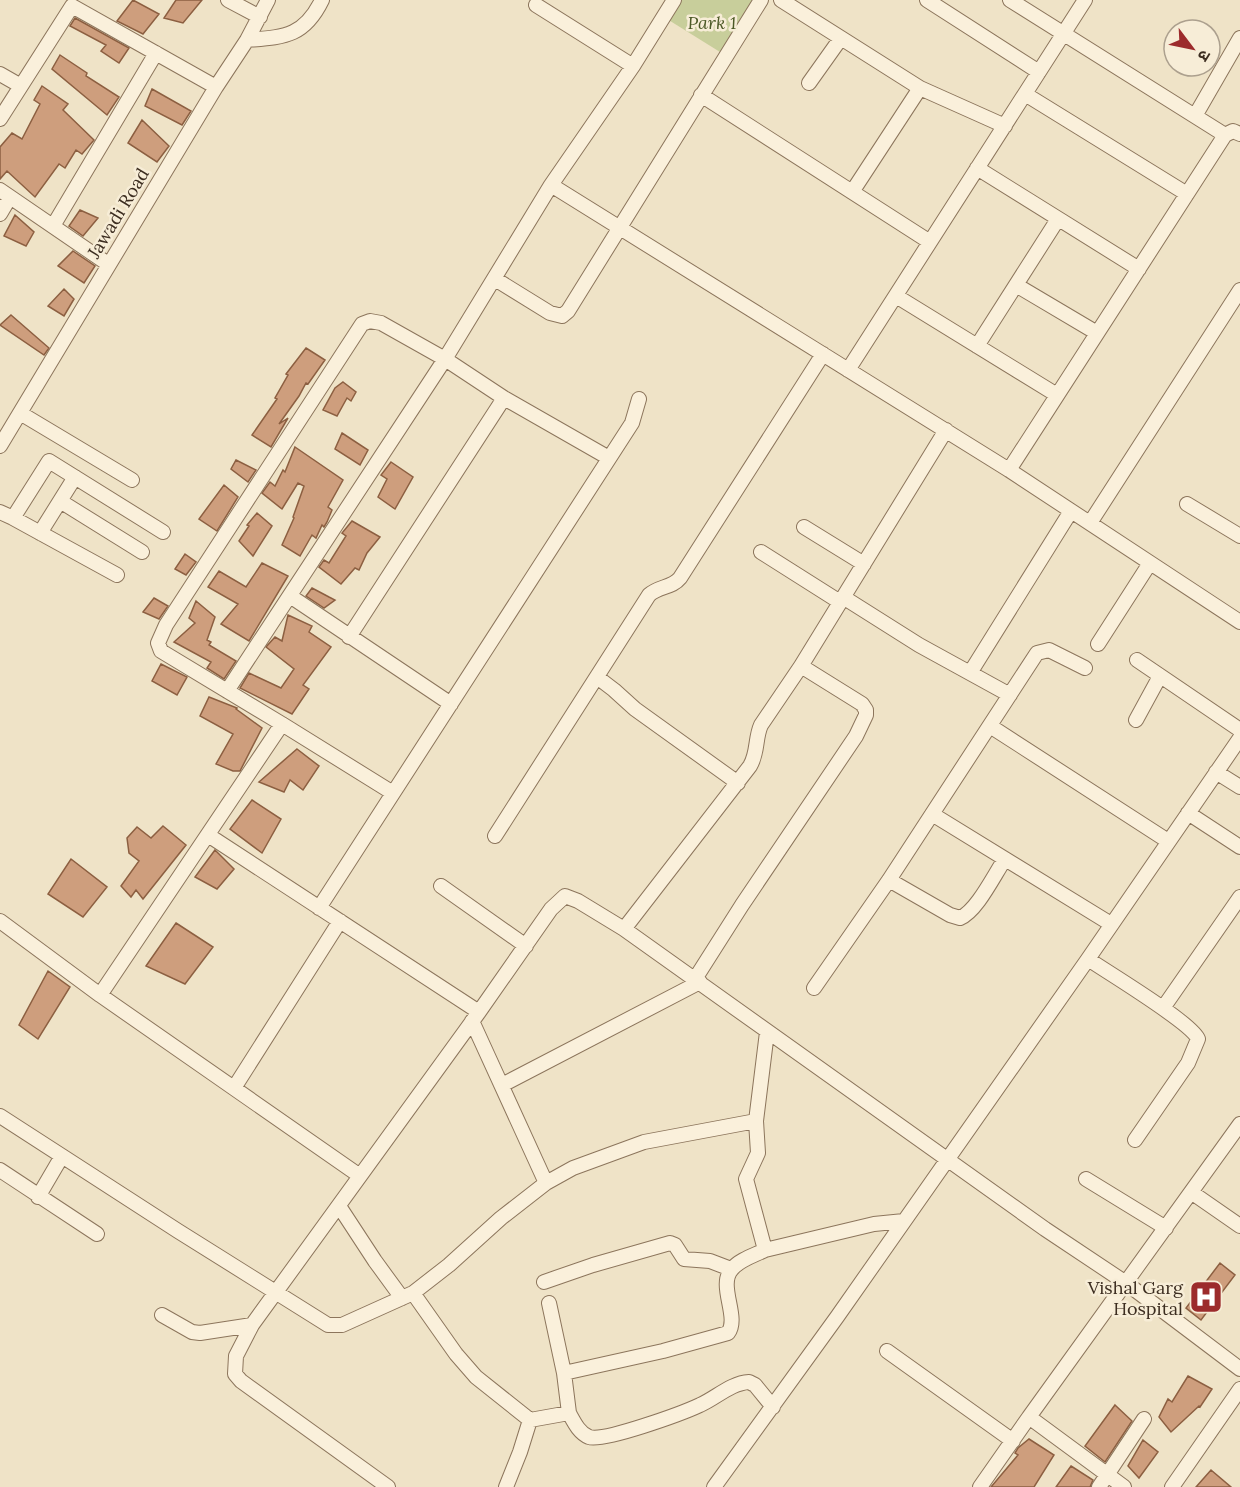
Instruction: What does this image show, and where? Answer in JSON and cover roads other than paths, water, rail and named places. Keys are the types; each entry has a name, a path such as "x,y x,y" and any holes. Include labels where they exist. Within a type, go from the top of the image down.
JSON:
{"street":[{"path":"228,0 260,17"},
{"name":"Jawadi Road","path":"0,446 108,264 247,40 268,0"},
{"path":"247,40 279,38 296,32 310,19 322,0"},
{"path":"227,691 445,359 551,185 633,66 674,0"},
{"path":"495,279 549,313 562,316 572,304 761,0"},
{"path":"781,0 920,88 1005,126"},
{"path":"927,0 1039,72"},
{"path":"1010,0 1225,135"},
{"path":"848,370 1085,0"},
{"path":"0,119 67,3 216,87"},
{"path":"536,5 633,66"},
{"path":"809,83 841,38"},
{"path":"1195,116 1240,38"},
{"path":"53,226 156,53"},
{"path":"0,74 21,86"},
{"path":"852,192 920,88"},
{"path":"1025,94 1187,194"},
{"path":"701,95 930,242"},
{"path":"1010,470 1225,135 1233,131 1240,134"},
{"path":"977,168 1138,269"},
{"path":"551,185 1010,470 1240,622"},
{"path":"0,214 5,194 108,264"},
{"path":"977,346 1058,219"},
{"path":"1016,285 1097,333"},
{"path":"1090,523 1240,290"},
{"path":"896,296 1057,395"},
{"path":"393,794 161,651 158,646 160,635 357,330 365,322 376,320 445,359 504,398 609,458"},
{"path":"495,836 649,595 658,588 673,585 680,578 823,354"},
{"path":"349,637 504,398"},
{"path":"319,908 632,423 639,399"},
{"path":"20,413 132,480"},
{"path":"624,929 753,762 757,733 761,725 801,666 946,430"},
{"path":"13,518 48,461 163,532"},
{"path":"40,533 75,477"},
{"path":"60,501 142,552"},
{"path":"1187,504 1240,536"},
{"path":"970,673 1071,511"},
{"path":"0,512 117,575"},
{"path":"804,527 864,564"},
{"path":"761,552 919,645 1010,695"},
{"path":"1098,644 1150,563"},
{"path":"290,596 451,704"},
{"path":"814,988 889,880 1037,653 1044,650 1059,654 1085,668"},
{"path":"1137,660 1240,730"},
{"path":"502,1085 697,980 855,736 866,715 862,704 801,666"},
{"path":"1136,720 1160,676"},
{"path":"597,677 635,709 738,783"},
{"path":"100,995 282,724"},
{"path":"990,726 1168,841"},
{"path":"720,1485 1240,738"},
{"path":"1216,772 1240,787"},
{"path":"1188,813 1240,848"},
{"path":"932,814 1111,924"},
{"path":"208,835 340,921 476,1016 502,1085 546,1183"},
{"path":"889,880 950,915 960,918 967,915 973,908 1005,859"},
{"path":"441,886 526,946"},
{"path":"388,1487 237,1377 234,1368 236,1356 252,1326 476,1016 550,909 565,896 578,901 624,929 697,980 1045,1229 1126,1283 1240,1369"},
{"path":"1163,1008 1240,897"},
{"path":"0,921 100,995 360,1176"},
{"path":"234,1088 340,921"},
{"path":"1088,959 1163,1008 1194,1032 1198,1040 1188,1062 1135,1140"},
{"path":"765,1250 746,1182 749,1170 758,1153 756,1121 767,1032"},
{"path":"0,1116 276,1293 328,1325 334,1326 342,1325 408,1296 449,1265 501,1218 546,1183 573,1168 644,1142 756,1121"},
{"path":"980,1487 1240,1124"},
{"path":"38,1197 62,1156"},
{"path":"0,1170 97,1234"},
{"path":"1086,1179 1166,1228"},
{"path":"1191,1192 1240,1226"},
{"path":"339,1206 375,1261 408,1296 469,1369 499,1397 530,1420 569,1413"},
{"path":"564,1372 663,1351 728,1333 731,1323 726,1282 731,1269 765,1250 874,1224 904,1221"},
{"path":"544,1282 592,1265 670,1243 674,1244 684,1259 710,1261 731,1269"},
{"path":"549,1302 564,1372 569,1413 577,1427 593,1438 609,1436 669,1418 744,1382 755,1385 773,1407"},
{"path":"162,1315 192,1332 200,1333 252,1326"},
{"path":"887,1352 1013,1441"},
{"path":"1172,1487 1240,1389"},
{"path":"1029,1417 1124,1487"},
{"path":"1099,1487 1144,1419"},
{"path":"506,1487 530,1420"}],"place":[{"name":"Vishal Garg Hospital","path":"1206,1297"}],"park label":[{"name":"Park 1","path":"712,22"}]}
